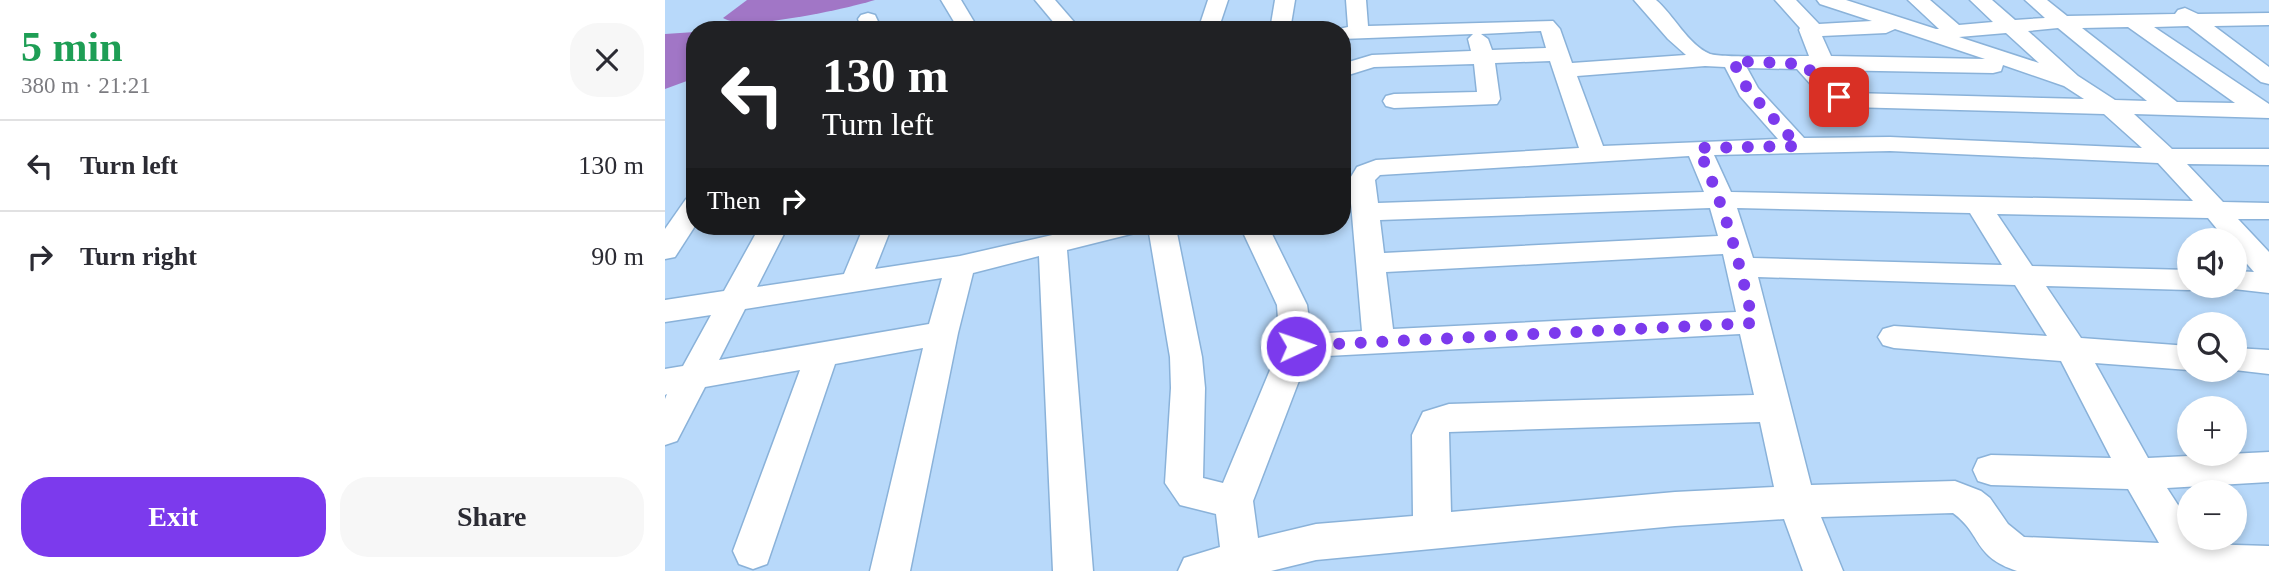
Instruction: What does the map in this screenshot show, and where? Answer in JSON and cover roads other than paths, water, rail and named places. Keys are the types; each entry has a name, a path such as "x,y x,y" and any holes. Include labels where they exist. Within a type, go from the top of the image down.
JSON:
{"street":[{"path":"951,0 964,21"},
{"path":"1045,0 1063,21"},
{"path":"1211,21 1218,0"},
{"path":"1282,21 1285,0"},
{"path":"1351,27 1356,0"},
{"path":"1644,0 1656,10 1675,35 1705,60"},
{"path":"1785,0 1813,29"},
{"path":"1827,0 1869,8 1907,26 1944,34 2022,66 2072,81 2096,94 2165,156 2269,270"},
{"path":"1918,0 1944,34"},
{"path":"1980,0 2072,81"},
{"path":"2035,0 2173,110"},
{"path":"2169,0 2269,77"},
{"path":"1944,34 2064,22 2190,18 2269,19"},
{"path":"2131,20 2265,111"},
{"path":"1351,32 1546,25 1593,154"},
{"path":"1394,101 1489,99 1484,58 1473,26"},
{"path":"1907,26 1813,29 1808,33 1814,64 1831,93 1849,100 2265,111"},
{"path":"1351,68 1372,61 1484,58 1561,62 1705,60 2022,66"},
{"path":"1733,61 1748,90 1798,146"},
{"path":"1379,341 1362,180 1366,172 1376,168 1698,148 1890,144 2165,156 2269,157"},
{"path":"1698,148 1721,201 1738,256 1795,502 1823,571"},
{"path":"1365,212 1721,201 2269,211"},
{"path":"1978,205 2072,350 2139,474 2195,566"},
{"path":"665,250 686,218"},
{"path":"665,431 679,379 734,301 769,235"},
{"path":"855,283 874,235"},
{"path":"1163,235 1186,357 1188,388 1184,483 1193,494 1234,500"},
{"path":"1242,566 1234,500 1296,346 1292,305 1258,235"},
{"path":"665,312 960,266 1070,236 1073,571"},
{"path":"1371,263 1738,256 2021,274 2177,280"},
{"path":"890,571 942,333 960,266"},
{"path":"2247,282 2269,283"},
{"path":"1296,346 1753,323"},
{"path":"679,379 942,333"},
{"path":"1894,337 2177,357"},
{"path":"753,551 822,355"},
{"path":"2247,361 2269,362"},
{"path":"1433,531 1430,435 1435,422 1449,418 1775,408"},
{"path":"1991,470 2139,474 2269,467"},
{"path":"1198,571 1242,566 1316,542 1675,509 1795,502 1955,498 1966,500 1977,509 1997,542 2012,553 2030,557 2195,566 2269,564"}]}
